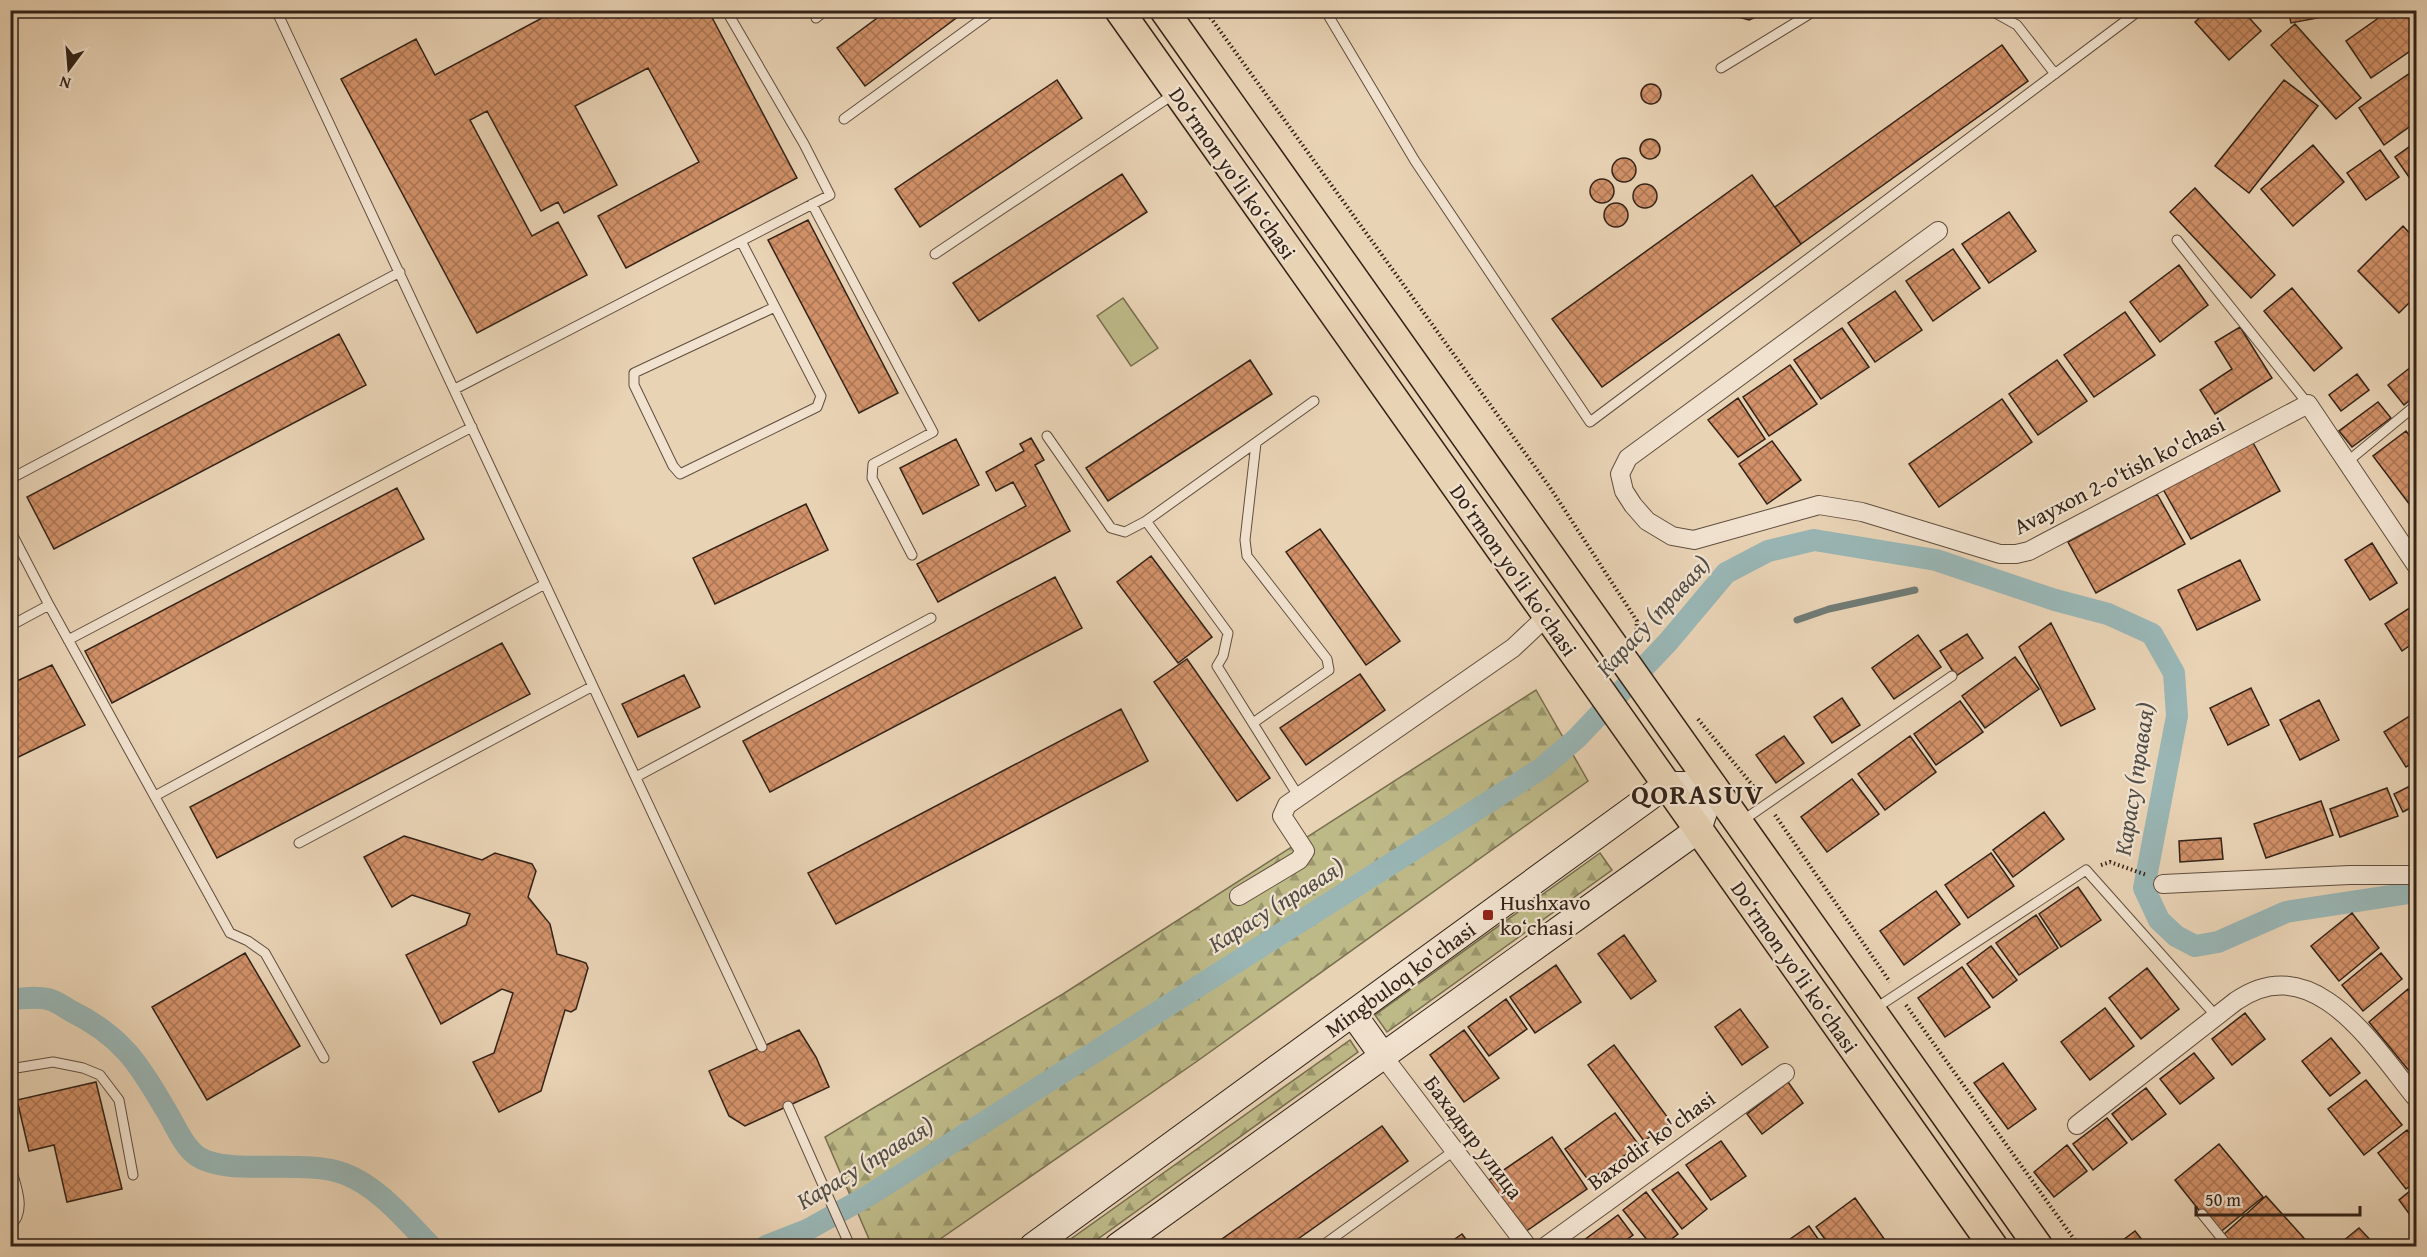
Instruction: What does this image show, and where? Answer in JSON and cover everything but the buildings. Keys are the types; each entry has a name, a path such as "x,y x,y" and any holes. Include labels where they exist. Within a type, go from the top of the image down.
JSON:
{"main road":[{"name":"Do‘rmon yo‘li ko‘chasi","path":"1119,10 1993,1246"},
{"name":"Do‘rmon yo‘li ko‘chasi","path":"1164,10 1627,644 1651,697 2038,1246"},
{"path":"1118,1246 1698,830 1713,785 1666,785"},
{"name":"Mingbuloq ko'chasi","path":"1033,1246 1666,785"},
{"path":"1353,1014 1383,1056"}],"street":[{"name":"Avayxon 2-o'tish ko'chasi","path":"1938,231 1628,458 1620,474 1624,491 1647,521 1672,536 1694,540 1819,505 1862,512 2000,554 2016,554 2030,551 2308,404"},
{"path":"2308,404 2416,565"},
{"path":"1239,896 1299,860 1305,851 1282,816 1287,805 1513,648 1547,616"},
{"path":"2156,880 2350,874 2416,875"},
{"path":"2077,1125 2247,994 2257,989 2284,986 2322,996 2336,1005 2416,1098"},
{"name":"Бахадыр улица","path":"1383,1056 1527,1246"},
{"name":"Baxodir ko'chasi","path":"1546,1246 1785,1073"}],"lane":[{"path":"276,10 762,1047"},
{"path":"455,389 830,195 804,144 726,10"},
{"path":"816,18 826,10"},
{"path":"844,119 994,10"},
{"path":"1325,10 1415,161 1590,422 2139,10"},
{"path":"1721,68 1816,10"},
{"path":"1990,10 2017,25 2055,74"},
{"path":"935,254 1176,92"},
{"path":"812,204 933,432 873,464 872,478 912,555"},
{"path":"2177,240 2308,404"},
{"path":"741,241 821,396 817,407 680,474 673,466 634,385 634,373 774,307"},
{"path":"10,479 400,272"},
{"path":"1047,436 1111,528 1125,532 1146,521 1314,401"},
{"path":"2347,462 2416,405"},
{"path":"68,640 472,428"},
{"path":"1253,723 1329,670 1327,659 1247,556 1245,540 1256,443"},
{"path":"1146,521 1228,633 1223,656 1217,666 1299,797"},
{"path":"10,530 230,933 248,941 265,953 324,1058"},
{"path":"155,796 545,584"},
{"path":"10,626 49,605"},
{"path":"636,777 931,618"},
{"path":"1740,823 1952,676"},
{"path":"299,843 593,686"},
{"path":"1873,1010 2086,870 2216,1017"},
{"path":"10,1069 53,1062 83,1068 100,1075 119,1100 133,1175"},
{"path":"788,1106 850,1246"},
{"path":"1322,1246 1455,1150"},
{"path":"10,1165 21,1210 16,1221 10,1226"},
{"path":"2202,1214 2228,1246"}],"path":[{"path":"1204,10 1551,489 1636,621 1627,644"},
{"path":"1693,712 1768,805 1898,994 2079,1246"},
{"path":"2110,862 2156,880"}],"green space":[{"path":"1123,298 1158,348 1131,366 1097,316"},
{"path":"1536,690 1588,781 1196,1062 930,1246 872,1246 825,1137 1063,994"},
{"path":"1600,853 1612,870 1387,1032 1375,1015"},
{"path":"1350,1040 1358,1052 1088,1246 1061,1246"}],"waterway":[{"name":"Карасу (правая)","path":"766,1246 807,1230 868,1196 1542,768 1577,738 1668,642 1726,573 1768,551 1814,540 1936,560 2055,600 2108,614 2152,634 2174,673 2177,716 2144,888 2159,920 2176,936 2195,946 2218,942 2286,912 2416,892"},
{"path":"1797,620 1829,609 1915,590"},
{"name":"Карасу (правая)","path":"10,999 43,998 53,1001 88,1020 115,1040 136,1063 183,1140 197,1156 210,1162 227,1165 309,1167 345,1174 381,1196 431,1246"}],"place":[{"name":"Hushxavo koʻchasi","path":"1488,915"}],"district":[{"name":"QORASUV","path":"1698,793"}]}
